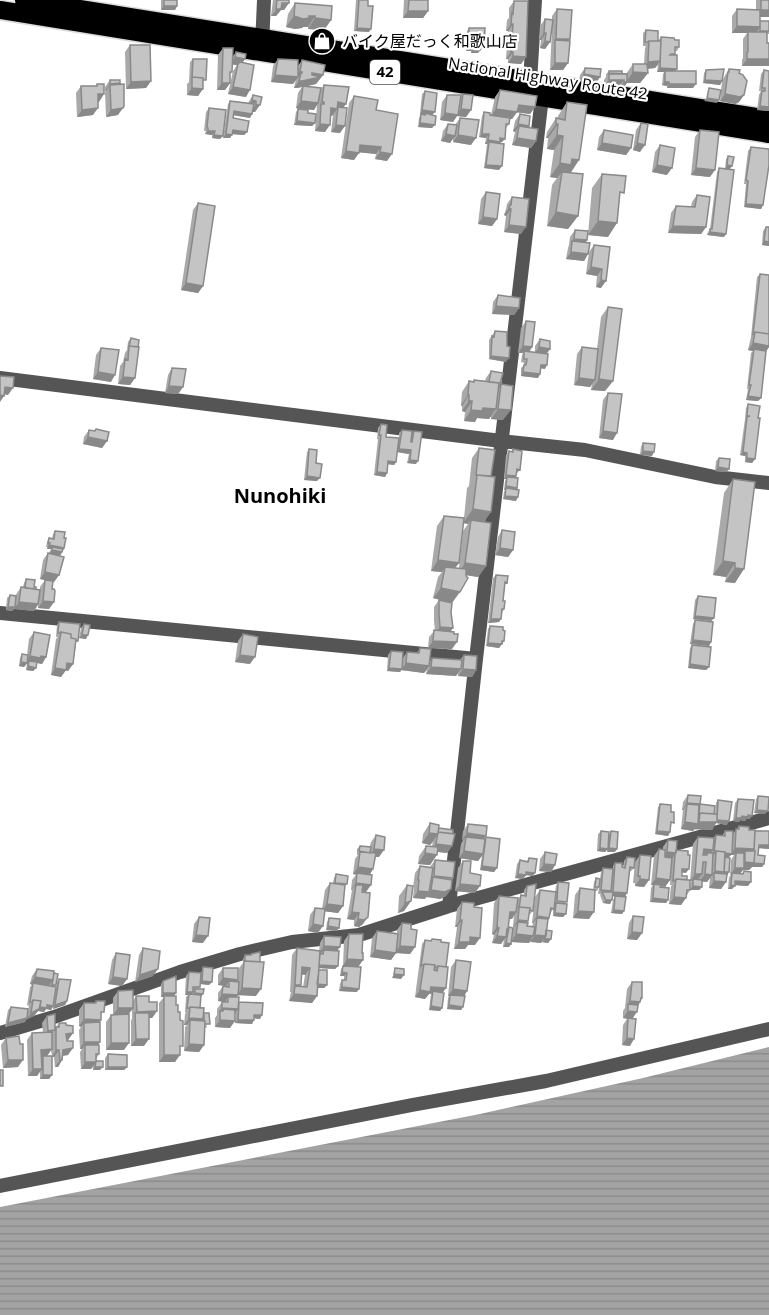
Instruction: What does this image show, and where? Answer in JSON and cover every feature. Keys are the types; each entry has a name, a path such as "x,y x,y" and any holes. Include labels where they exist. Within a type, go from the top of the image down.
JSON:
{"highway":[{"name":"National Highway Route 42","path":"24,0 542,97 769,134"},
{"name":"National Highway Route 42","path":"0,10 530,82 769,119"}],"street":[{"path":"262,45 264,0"},
{"path":"530,82 535,0"},
{"path":"449,906 542,97"},
{"path":"0,378 585,450 715,477 769,483"},
{"path":"0,613 476,659"},
{"path":"0,1033 240,954 292,942 359,935 449,906 769,818"},
{"path":"0,1186 546,1081 769,1029"}],"shaded area":[{"path":"769,1047 769,1315 0,1315 0,1207 480,1114"}],"building":[{"path":"164,0 177,0 177,6 164,6"},
{"path":"277,0 289,0 289,3 282,3 281,9 276,9"},
{"path":"359,0 368,0 368,6 373,6 371,29 357,28"},
{"path":"409,0 428,0 428,11 408,11"},
{"path":"761,0 769,0 769,10 761,10"},
{"path":"514,1 528,1 526,57 513,56 511,52"},
{"path":"295,3 332,6 331,20 315,18 315,16 303,19 294,16"},
{"path":"557,9 572,10 570,39 556,39"},
{"path":"737,9 760,10 760,27 737,26"},
{"path":"545,19 553,20 550,42 545,41"},
{"path":"760,21 769,21 769,31 760,31"},
{"path":"469,28 485,28 484,46 480,46 480,50 468,47"},
{"path":"646,30 658,31 658,41 645,42"},
{"path":"748,32 767,32 769,59 747,59"},
{"path":"661,37 679,40 679,47 675,47 675,54 670,55 677,55 677,69 660,68"},
{"path":"555,40 570,41 568,63 555,63"},
{"path":"649,41 661,41 660,61 648,62"},
{"path":"130,45 150,45 151,81 131,82"},
{"path":"223,48 233,48 230,83 222,83"},
{"path":"236,52 246,54 245,59 235,57"},
{"path":"193,59 207,59 206,80 192,77"},
{"path":"278,59 298,60 298,77 275,75"},
{"path":"302,60 325,65 323,75 312,73 312,75 321,77 299,81 302,73 300,71"},
{"path":"240,62 254,65 250,90 233,87"},
{"path":"633,64 647,64 648,73 633,72"},
{"path":"585,68 601,69 600,77 584,74"},
{"path":"724,69 722,81 705,80 706,70"},
{"path":"729,69 740,70 739,73 747,81 744,95 740,97 725,94"},
{"path":"764,70 769,71 769,107 760,106 762,91 765,91 765,88 762,88"},
{"path":"609,71 622,71 622,74 609,74"},
{"path":"665,71 696,71 696,84 669,84 665,82"},
{"path":"609,73 627,74 627,82 609,80"},
{"path":"192,77 203,78 203,89 192,88"},
{"path":"110,80 120,80 120,83 110,84"},
{"path":"97,84 104,84 104,94 98,94 98,108 82,110 81,86 97,86"},
{"path":"124,84 123,108 111,110 110,85"},
{"path":"324,85 349,87 346,104 338,102 337,109 331,108 330,125 320,124 321,104 324,104 322,102"},
{"path":"303,86 321,88 318,103 301,101"},
{"path":"709,88 721,90 719,100 707,98"},
{"path":"500,90 537,96 535,107 519,105 517,112 496,109"},
{"path":"425,91 437,93 435,112 422,110"},
{"path":"463,94 473,95 471,110 461,109"},
{"path":"253,95 262,97 260,105 256,105 256,101 252,100"},
{"path":"447,95 461,95 458,115 445,113"},
{"path":"354,96 378,100 376,110 398,114 392,154 380,152 381,147 360,145 359,153 346,151"},
{"path":"230,101 254,104 252,114 234,111 233,118 249,121 247,132 233,130 232,135 226,134"},
{"path":"567,102 587,105 579,160 572,159 571,165 560,163 563,136 557,135 558,124 556,124 556,118 565,120"},
{"path":"338,107 347,108 345,126 336,125"},
{"path":"209,108 226,110 223,136 214,135 215,131 208,131"},
{"path":"298,109 316,114 315,123 297,121"},
{"path":"484,112 510,118 509,124 506,124 505,139 500,138 500,142 488,140 489,134 482,134"},
{"path":"425,113 436,116 435,125 420,123 421,114 425,115"},
{"path":"520,114 530,116 529,126 518,124"},
{"path":"460,118 479,120 476,138 458,135"},
{"path":"641,123 648,124 645,145 637,143"},
{"path":"448,124 457,125 455,136 446,134"},
{"path":"519,126 538,129 536,141 517,138"},
{"path":"604,130 633,135 631,148 602,143"},
{"path":"700,130 719,132 715,170 696,168"},
{"path":"489,142 504,144 502,166 486,165"},
{"path":"660,145 675,148 672,168 657,165"},
{"path":"751,147 769,149 763,205 746,204 748,181 746,180"},
{"path":"728,156 734,157 732,166 727,165"},
{"path":"719,168 734,170 726,234 710,232"},
{"path":"562,172 583,174 578,216 556,212"},
{"path":"602,174 626,176 624,193 620,192 617,223 598,221"},
{"path":"486,192 500,194 497,219 483,217"},
{"path":"697,195 710,197 706,227 673,226 676,206 695,207"},
{"path":"512,197 529,199 526,227 509,225 511,209 509,208"},
{"path":"198,203 215,206 203,286 186,283"},
{"path":"766,227 769,227 769,242 764,241"},
{"path":"575,230 588,231 587,240 574,239"},
{"path":"572,241 590,243 588,254 571,252"},
{"path":"594,245 610,247 606,281 601,280 602,269 591,267"},
{"path":"760,274 769,275 769,334 755,332 753,334"},
{"path":"498,295 520,298 519,308 496,306"},
{"path":"608,307 622,309 613,381 599,379"},
{"path":"526,321 535,322 532,347 523,346"},
{"path":"495,331 507,332 507,346 510,347 509,358 491,356 492,336 494,337"},
{"path":"755,332 769,334 769,346 753,343"},
{"path":"131,338 139,340 138,347 129,346"},
{"path":"540,339 550,341 550,349 539,347"},
{"path":"129,346 139,347 135,378 123,377"},
{"path":"582,347 598,349 595,380 579,378"},
{"path":"101,348 119,350 115,375 98,372"},
{"path":"754,349 766,351 761,398 748,396"},
{"path":"524,351 548,354 547,365 541,365 540,374 523,372 527,359 524,359"},
{"path":"172,368 186,369 183,387 169,386"},
{"path":"491,371 503,373 499,387 499,383 489,382"},
{"path":"0,376 14,377 13,388 5,387 4,396 0,395"},
{"path":"474,380 499,383 496,409 471,410 472,401 469,401 468,395 469,381 474,382"},
{"path":"501,384 513,386 511,410 498,409"},
{"path":"608,393 622,394 617,433 603,431"},
{"path":"748,404 760,406 755,459 747,458 747,453 743,452 747,417 750,416 747,416"},
{"path":"381,424 387,425 386,437 399,438 396,462 388,461 387,473 377,472"},
{"path":"96,429 109,432 107,441 88,437 89,430 95,431"},
{"path":"402,430 412,431 411,442 414,431 422,432 418,461 410,460 411,450 399,449"},
{"path":"643,443 655,444 654,452 643,451"},
{"path":"479,448 495,450 491,476 476,475"},
{"path":"309,449 317,450 316,463 322,464 320,478 307,476"},
{"path":"513,449 522,451 520,470 517,469 516,476 506,475 509,451 513,452"},
{"path":"719,458 730,459 729,469 718,467"},
{"path":"477,475 495,477 491,512 473,509"},
{"path":"507,477 518,478 517,488 506,486"},
{"path":"733,479 755,482 744,569 735,568 735,563 723,561"},
{"path":"506,488 519,490 518,497 505,496"},
{"path":"444,516 464,518 459,563 438,560"},
{"path":"471,520 491,523 486,566 465,563"},
{"path":"502,530 515,532 513,550 500,548"},
{"path":"55,531 65,532 64,548 49,545 49,538 54,539"},
{"path":"52,547 63,549 62,552 52,550"},
{"path":"48,553 64,557 59,575 45,572"},
{"path":"445,567 466,569 468,578 460,592 441,588"},
{"path":"496,575 508,576 507,583 505,582 503,601 505,601 501,619 491,619"},
{"path":"26,579 35,580 36,589 25,588"},
{"path":"45,580 53,581 54,602 43,601"},
{"path":"21,587 40,590 38,604 19,602"},
{"path":"10,595 16,596 15,607 8,607"},
{"path":"698,596 716,598 714,618 695,616"},
{"path":"439,600 452,603 453,628 440,627"},
{"path":"695,620 713,622 711,642 693,640"},
{"path":"59,622 80,624 78,641 71,638 71,634 58,633"},
{"path":"84,624 90,625 88,635 82,635"},
{"path":"490,626 503,627 505,631 502,644 488,643"},
{"path":"434,630 458,634 457,642 433,641"},
{"path":"34,632 50,635 46,657 30,656"},
{"path":"61,632 71,634 71,638 76,639 73,664 67,663 66,670 55,668"},
{"path":"243,634 258,637 255,657 240,655"},
{"path":"692,645 711,647 709,667 690,664"},
{"path":"420,648 431,649 429,666 406,663 407,652 419,653"},
{"path":"391,651 403,652 402,669 389,668"},
{"path":"22,654 28,655 27,663 21,662"},
{"path":"464,655 477,656 476,670 463,669"},
{"path":"432,658 462,660 461,669 431,667"},
{"path":"29,661 37,662 36,668 28,666"},
{"path":"688,795 701,796 700,804 687,803"},
{"path":"758,796 769,797 768,811 757,810"},
{"path":"738,799 754,800 752,816 736,818"},
{"path":"718,800 732,802 729,821 717,820"},
{"path":"660,804 671,805 671,812 674,812 674,823 671,822 670,832 657,831"},
{"path":"687,804 699,805 698,824 685,822"},
{"path":"700,804 715,806 714,814 699,813"},
{"path":"700,813 717,814 717,822 699,822"},
{"path":"430,823 439,825 438,834 429,833"},
{"path":"468,824 487,826 486,836 467,833"},
{"path":"739,826 755,830 754,849 735,848 736,829 739,829"},
{"path":"439,828 453,830 453,834 438,832"},
{"path":"601,831 609,832 608,849 600,848"},
{"path":"611,831 618,832 617,849 609,848"},
{"path":"725,831 733,831 732,854 716,851 714,853 716,835 725,836"},
{"path":"755,831 769,831 769,845 759,845 758,855 765,856 764,864 753,863"},
{"path":"438,832 455,834 452,846 436,844"},
{"path":"376,835 385,837 384,850 374,849"},
{"path":"466,837 485,839 483,854 464,851"},
{"path":"486,837 500,839 497,868 482,866"},
{"path":"698,837 714,838 713,850 704,849 703,855 713,853 712,875 705,874 706,862 703,862 702,874 695,874"},
{"path":"668,840 677,841 676,853 667,852"},
{"path":"360,846 371,847 370,853 359,851"},
{"path":"426,846 438,847 437,855 425,853"},
{"path":"659,849 665,850 665,857 672,858 670,880 656,878"},
{"path":"676,850 688,851 690,855 689,869 682,869 682,876 687,876 687,880 673,881"},
{"path":"716,851 725,852 724,872 715,871"},
{"path":"745,851 755,851 754,863 745,862"},
{"path":"360,852 376,853 373,869 358,867"},
{"path":"545,852 557,854 555,865 544,864"},
{"path":"736,853 744,853 744,868 735,868"},
{"path":"640,855 651,856 649,880 640,879 638,876"},
{"path":"627,857 635,858 634,868 630,867 627,893 613,892 615,863 622,863 622,867 625,868"},
{"path":"725,857 730,858 729,872 724,872"},
{"path":"529,858 537,859 535,873 518,874 520,860 528,862"},
{"path":"435,860 455,862 453,878 434,876"},
{"path":"463,861 471,861 470,873 481,875 480,886 460,884"},
{"path":"420,866 433,868 429,892 418,891"},
{"path":"603,868 613,869 611,891 601,890"},
{"path":"744,871 751,872 751,882 735,881 735,886 731,885 732,873 743,874"},
{"path":"357,873 372,875 371,885 356,883"},
{"path":"714,873 727,874 726,882 714,881"},
{"path":"336,874 348,876 347,884 335,883"},
{"path":"433,877 452,880 451,889 445,892 431,890"},
{"path":"596,878 600,879 599,887 595,887"},
{"path":"676,879 690,880 690,890 687,890 686,898 674,897"},
{"path":"693,879 702,880 702,887 693,886"},
{"path":"558,882 569,883 567,902 557,901"},
{"path":"330,883 345,885 343,906 327,904"},
{"path":"536,884 533,911 530,908 519,907 521,895 526,896 527,886"},
{"path":"654,884 669,888 668,900 653,898"},
{"path":"356,885 363,885 362,892 370,893 368,917 364,920 358,919 359,913 352,912"},
{"path":"407,885 413,886 411,901 405,903"},
{"path":"580,888 595,890 594,912 578,911"},
{"path":"540,890 556,892 554,909 551,908 549,918 537,916"},
{"path":"602,892 613,892 612,900 606,900"},
{"path":"499,896 518,898 516,912 510,912 506,937 497,936"},
{"path":"615,896 626,897 624,911 614,910"},
{"path":"462,902 474,903 474,907 482,908 480,938 470,937 470,942 459,942"},
{"path":"556,903 567,904 566,914 555,913"},
{"path":"519,907 530,908 528,921 518,920"},
{"path":"315,908 325,909 323,926 313,924"},
{"path":"633,916 644,917 642,933 632,932"},
{"path":"199,917 210,918 208,936 196,935"},
{"path":"329,918 340,919 339,928 328,926"},
{"path":"537,918 548,919 546,936 535,935"},
{"path":"518,922 528,923 527,926 535,927 533,936 516,934"},
{"path":"402,923 411,924 411,929 417,930 415,947 400,946"},
{"path":"509,927 513,928 511,944 506,943"},
{"path":"546,930 552,931 551,939 545,939"},
{"path":"377,931 398,934 396,953 375,950"},
{"path":"349,934 363,934 363,960 347,959"},
{"path":"324,936 341,937 340,947 324,946"},
{"path":"432,939 449,943 446,967 438,966 437,968 435,965 424,964 421,966 425,940 431,941"},
{"path":"143,948 160,951 158,969 140,975"},
{"path":"297,948 320,951 317,996 294,994 295,986 307,987 310,968 302,967 301,985 295,985"},
{"path":"324,950 339,951 338,966 319,965 320,954 323,954"},
{"path":"260,952 260,962 245,961 245,955"},
{"path":"116,953 130,955 127,979 113,977"},
{"path":"456,960 471,962 467,991 453,989"},
{"path":"244,961 264,962 261,989 242,988"},
{"path":"424,964 435,965 434,970 437,971 438,966 448,967 446,988 431,987 430,992 420,990"},
{"path":"343,966 361,967 359,989 342,987 342,980 346,980 347,973 342,972"},
{"path":"203,967 213,968 212,982 202,981"},
{"path":"223,968 238,968 238,980 223,978"},
{"path":"395,968 404,969 404,975 394,974"},
{"path":"37,969 54,971 53,980 35,977"},
{"path":"319,970 327,970 327,985 317,984"},
{"path":"189,972 201,973 200,987 193,987 193,992 187,992"},
{"path":"54,973 58,974 56,985 52,985"},
{"path":"176,976 176,993 163,993 163,981"},
{"path":"59,979 71,980 67,1001 55,1005"},
{"path":"229,981 239,982 238,995 222,994 223,986 229,987"},
{"path":"632,982 642,982 640,1002 630,1001"},
{"path":"33,983 56,987 53,1006 40,1007 41,1001 30,1002"},
{"path":"195,989 204,989 203,994 195,993"},
{"path":"133,990 133,1008 118,1008 118,991"},
{"path":"433,991 444,993 442,1008 431,1006"},
{"path":"189,994 201,995 200,1008 187,1008"},
{"path":"450,995 465,996 463,1007 449,1005"},
{"path":"136,996 149,996 149,1002 157,1002 157,1011 137,1012"},
{"path":"164,996 176,996 180,1020 183,1021 183,1046 180,1046 180,1055 164,1055"},
{"path":"228,997 239,997 238,1009 222,1008 222,1002 228,1002"},
{"path":"33,1000 41,1001 39,1009 31,1013"},
{"path":"96,1001 105,1001 101,1020 84,1019 84,1003 96,1003"},
{"path":"239,1002 263,1003 262,1015 254,1015 254,1020 238,1020"},
{"path":"628,1004 638,1005 637,1012 628,1011"},
{"path":"11,1007 28,1009 27,1018 8,1023"},
{"path":"190,1007 204,1008 203,1019 189,1018"},
{"path":"235,1010 235,1021 220,1020 220,1011"},
{"path":"135,1013 149,1013 149,1039 136,1039"},
{"path":"204,1013 209,1013 210,1024 205,1024"},
{"path":"55,1014 55,1030 48,1031 47,1016"},
{"path":"129,1014 129,1043 111,1043 111,1015"},
{"path":"628,1018 636,1019 634,1039 627,1038"},
{"path":"190,1020 205,1021 204,1045 189,1044"},
{"path":"100,1022 100,1042 84,1042 84,1023"},
{"path":"59,1023 73,1026 73,1033 66,1034 67,1041 73,1041 73,1048 63,1050 62,1060 60,1060 59,1050 56,1050 56,1027 59,1027"},
{"path":"52,1032 52,1049 41,1050 42,1069 33,1069 32,1033"},
{"path":"19,1036 20,1044 23,1044 23,1060 8,1060 6,1038"},
{"path":"85,1045 99,1045 96,1062 85,1062"},
{"path":"108,1054 127,1055 127,1067 108,1067"},
{"path":"43,1056 52,1056 52,1075 43,1075"},
{"path":"96,1061 103,1061 103,1067 95,1067"},
{"path":"0,1070 3,1070 3,1086 0,1086"}],"place":[{"name":"バイク屋だっく和歌山店","path":"322,41"}],"district":[{"name":"Nunohiki","path":"280,496"}]}
